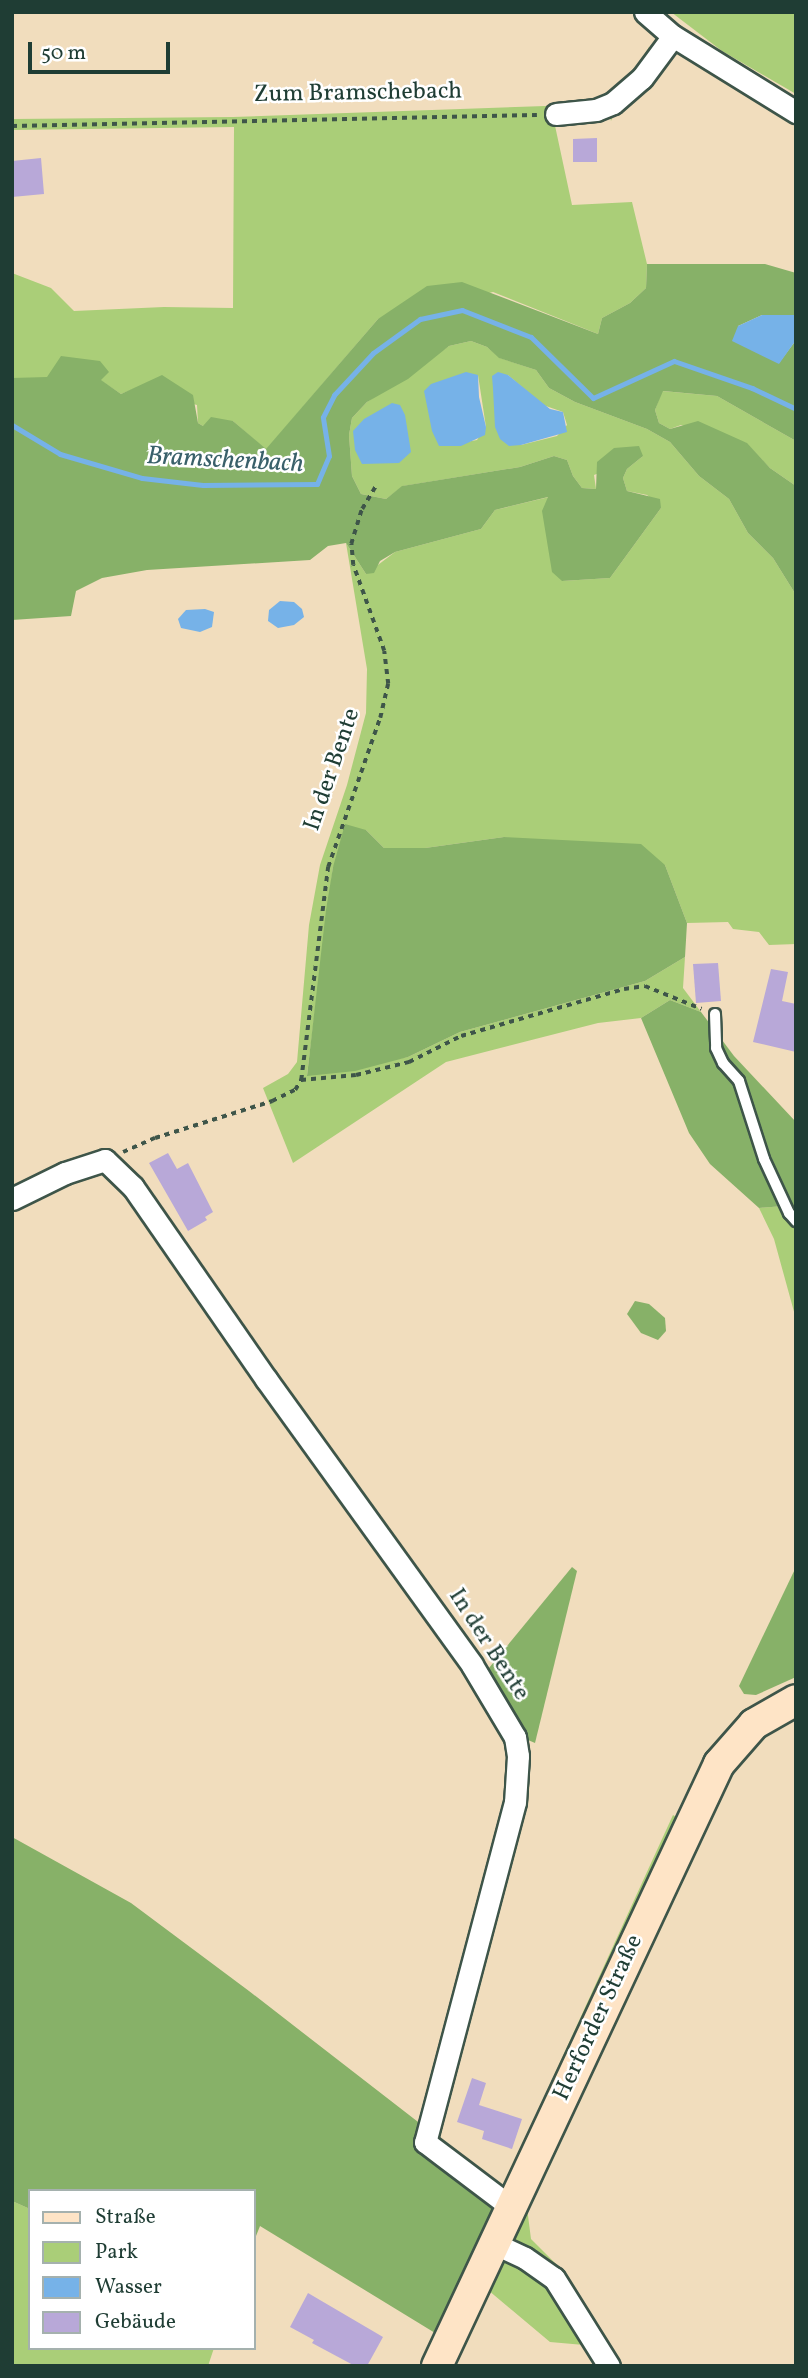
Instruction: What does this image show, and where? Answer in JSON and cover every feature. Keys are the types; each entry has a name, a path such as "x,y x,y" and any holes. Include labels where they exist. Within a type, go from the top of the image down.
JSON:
{"main road":[{"name":"Herforder Straße","path":"438,2366 719,1764 737,1740 754,1724 796,1700"}],"street":[{"path":"645,12 673,36 796,112"},
{"path":"556,114 596,110 613,103 642,78 673,36"},
{"path":"12,1199 65,1173 105,1160"},
{"name":"In der Bente","path":"105,1160 133,1187 266,1379 401,1564 472,1665 515,1737 518,1756 516,1802 425,2142 510,2207"},
{"path":"494,2243 525,2258 554,2278 609,2366"}],"lane":[{"path":"715,1014 716,1048 723,1063 739,1081 764,1159 789,1213 796,1221"}],"path":[{"name":"Zum Bramschebach","path":"12,126 556,114"},
{"name":"In der Bente","path":"301,1080 328,867 380,719 388,684 384,650 354,565 351,544 362,509 375,486"},
{"path":"105,1160 155,1138 272,1101 295,1090 301,1080 356,1075 409,1062 461,1036 645,986 715,1014"}],"green space":[{"path":"671,12 796,12 796,94 722,51"},
{"path":"649,47 668,60 615,112 611,121 609,112 554,121 572,205 632,202 647,264 646,288 630,303 602,318 598,334 493,292 378,319 266,450 233,421 203,426 198,423 197,405 136,388 121,394 100,380 12,378 12,273 51,288 74,311 164,307 233,308 234,127 12,130 12,119 233,117 575,105 609,96 631,77"},
{"path":"647,264 765,264 796,273 796,315 762,315 738,326 779,363 796,340 796,441 717,396 663,391 655,410 659,423 670,429 698,421 747,443 770,468 796,486 796,595 773,558 748,533 729,499 699,476 670,442 647,429 575,402 549,388 536,370 499,358 487,347 471,341 449,346 408,379 367,402 352,418 349,435 352,476 361,494 386,499 402,486 520,467 554,456 567,460 573,476 582,488 596,489 597,462 614,448 639,446 643,456 627,469 623,478 627,491 660,499 661,508 610,578 562,581 552,572 542,511 548,497 495,510 481,529 395,552 380,561 374,573 366,574 346,543 328,546 310,560 147,570 102,578 76,591 71,616 12,620 12,378 47,377 61,356 100,361 109,372 101,380 121,394 162,375 193,395 198,423 203,426 211,417 233,421 266,449 378,319 427,286 462,282 598,334 602,318 630,303 646,288"},
{"path":"471,341 487,347 500,358 536,370 549,388 575,402 647,429 670,442 699,476 729,499 748,533 773,558 796,595 796,944 769,945 759,932 733,929 728,922 687,923 665,865 504,837 425,848 384,848 366,830 333,867 307,1075 408,1057 460,1032 645,981 685,957 683,988 701,1012 670,1000 641,1018 598,1023 446,1062 293,1163 263,1088 288,1074 297,1062 309,925 320,865 347,785 366,713 367,669 346,543 366,574 395,552 481,529 495,510 549,497 562,581 610,578 661,508 647,495 627,491 623,478 627,469 643,456 594,475 596,489 582,488 573,476 567,460 554,456 520,467 403,486 386,499 361,494 352,476 349,435 352,418 367,402 449,346","holes":["478,375 486,427 477,440 466,442","508,375 543,405 563,412 567,425 557,436 521,445"]},
{"path":"662,391 717,396 796,441 796,486 770,468 746,443 681,425 670,429 659,423 655,410"},
{"path":"345,824 366,830 384,848 425,848 504,837 641,844 665,865 687,923 685,957 645,981 460,1032 408,1057 355,1071 307,1076 326,910 333,867"},
{"path":"670,1000 701,1012 734,1056 796,1122 796,1205 759,1208 710,1164 689,1133 641,1018"},
{"path":"796,1205 796,1319 774,1239 759,1208"},
{"path":"635,1301 649,1304 665,1318 666,1331 658,1340 641,1333 627,1314"},
{"path":"572,1567 577,1571 535,1743 521,1737 484,1674"},
{"path":"796,1567 796,1677 756,1695 744,1694 739,1686"},
{"path":"673,1815 676,1817 541,2121 535,2117"},
{"path":"12,1837 131,1903 422,2125 492,2202 497,2218 440,2336 260,2226 256,2236 256,2189 28,2189 28,2208 12,2201"},
{"path":"526,2200 531,2239 558,2266 621,2366 598,2366 584,2345 550,2342 488,2290"},
{"path":"12,2201 28,2208 28,2350 213,2350 208,2366 12,2366"}],"water":[{"path":"762,315 796,315 796,340 779,364 732,341 738,326"},
{"path":"466,372 478,375 485,435 461,446 439,446 432,431 424,391 431,384"},
{"path":"498,372 508,375 550,409 563,412 567,432 521,445 509,446 500,439 495,427 492,376"},
{"path":"392,403 400,405 405,415 411,452 399,463 362,464 355,450 353,431 364,419"},
{"path":"280,601 294,602 302,609 304,617 294,625 278,628 268,621 269,610"},
{"path":"205,609 214,612 212,627 200,632 181,628 178,619 186,610"}],"building":[{"path":"597,138 597,162 573,162 573,139"},
{"path":"41,158 44,194 12,197 12,161"},
{"path":"718,963 721,1001 696,1003 693,964"},
{"path":"771,969 788,972 782,1001 796,1004 796,1052 753,1042"},
{"path":"168,1153 177,1169 188,1163 213,1212 205,1217 207,1220 188,1231 149,1163"},
{"path":"472,2078 486,2083 479,2105 522,2119 512,2149 482,2139 484,2131 457,2122"},
{"path":"308,2293 383,2337 367,2366 355,2366 312,2343 314,2340 290,2327"}],"waterway":[{"name":"Bramschenbach","path":"12,425 60,454 142,478 203,485 317,484 329,456 323,417 334,395 373,353 420,319 462,310 531,337 593,398 674,361 752,388 796,409"}]}
